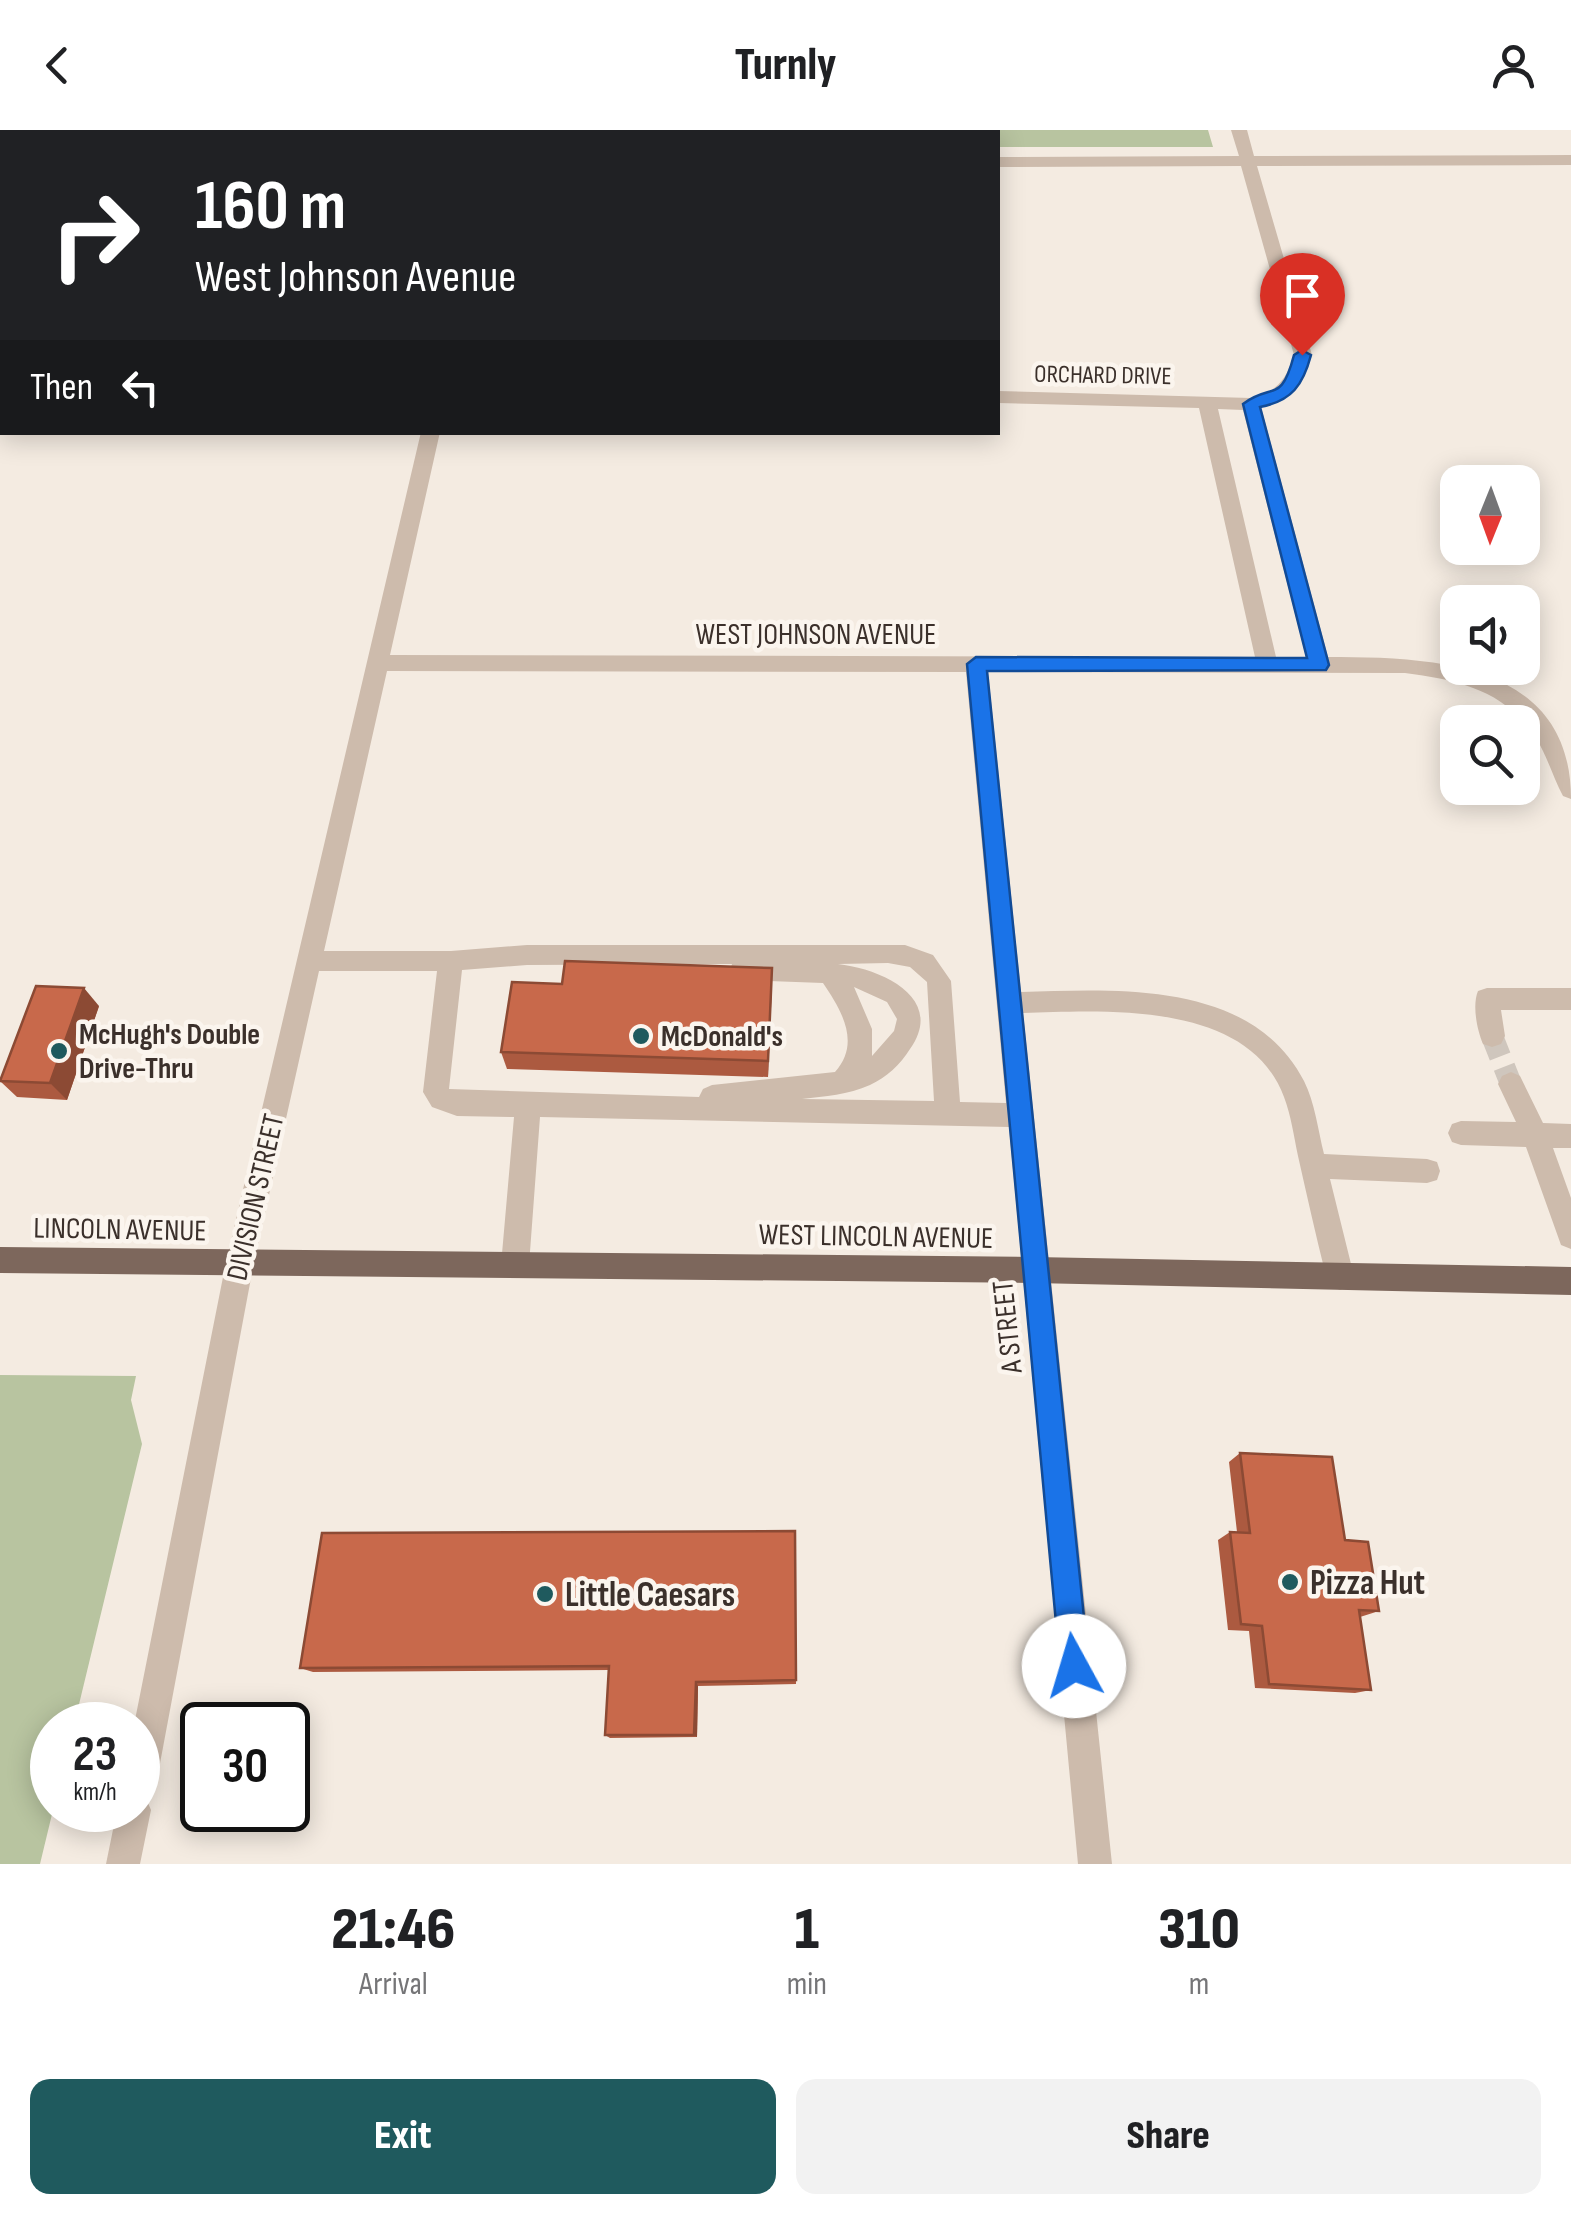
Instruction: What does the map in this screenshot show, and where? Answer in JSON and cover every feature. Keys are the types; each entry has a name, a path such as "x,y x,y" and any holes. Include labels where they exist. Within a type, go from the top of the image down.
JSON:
{"main road":[{"name":"LINCOLN AVENUE","path":"0,1260 240,1262"},
{"name":"WEST LINCOLN AVENUE","path":"240,1262 1571,1280"}],"street":[{"path":"1239,130 1249,163"},
{"path":"1000,162 1571,160"},
{"name":"ORCHARD DRIVE","path":"1000,397 1251,404 1274,399 1295,383 1302,355 1249,163"},
{"name":"ORCHARD DRIVE","path":"1208,402 1268,665"},
{"path":"1251,404 1319,665"},
{"name":"DIVISION STREET","path":"155,1702 240,1262 430,435"},
{"name":"WEST JOHNSON AVENUE","path":"378,662 1404,665 1456,671 1491,683 1528,709 1553,743 1571,790"},
{"name":"A STREET","path":"976,664 1095,1864"},
{"path":"309,961 452,961 527,955 888,953 916,957 931,966 939,982 948,1114"},
{"path":"527,955 543,964 576,969 830,973 861,978 898,994 909,1013 910,1027 904,1040 883,1064 842,1083 684,1101 675,1108"},
{"path":"452,961 436,1092 440,1098 457,1104 1019,1115"},
{"path":"830,973 848,1000 864,1052 858,1069 842,1083"},
{"path":"1492,1036 1487,999 1571,999"},
{"path":"1008,1003 1130,1001 1198,1013 1243,1030 1269,1048 1294,1087 1340,1276"},
{"path":"1511,1084 1535,1135 1571,1236"},
{"path":"515,1265 528,1106"},
{"path":"1462,1133 1571,1136"},
{"path":"1313,1166 1427,1171"},
{"path":"123,1864 130,1832"}],"green space":[{"path":"1000,130 1208,130 1213,147 1000,147"},
{"path":"0,1375 136,1376 131,1400 142,1444 80,1702 30,1702 30,1832 48,1832 40,1864 0,1864"}],"building":[{"name":"McDonald's","path":"565,961 772,968 768,1061 501,1052 512,982 562,984"},
{"path":"36,986 84,988 50,1083 0,1081"},
{"name":"Pizza Hut","path":"1240,1453 1332,1457 1345,1540 1368,1542 1379,1611 1359,1610 1371,1690 1269,1684 1262,1626 1241,1624 1230,1532 1250,1533"},
{"path":"795,1531 796,1680 696,1682 694,1735 605,1735 609,1666 300,1668 322,1533"}],"tunnel":[{"path":"1492,1036 1511,1084"}],"place":[{"name":"McDonald's","path":"641,1036"},
{"name":"McHugh's Double Drive-Thru","path":"59,1051"},
{"name":"Pizza Hut","path":"1290,1582"},
{"name":"Little Caesars","path":"545,1594"}],"route":[{"path":"1074,1666 976,664 1319,665 1251,404 1274,399 1295,383 1302,355"}]}
